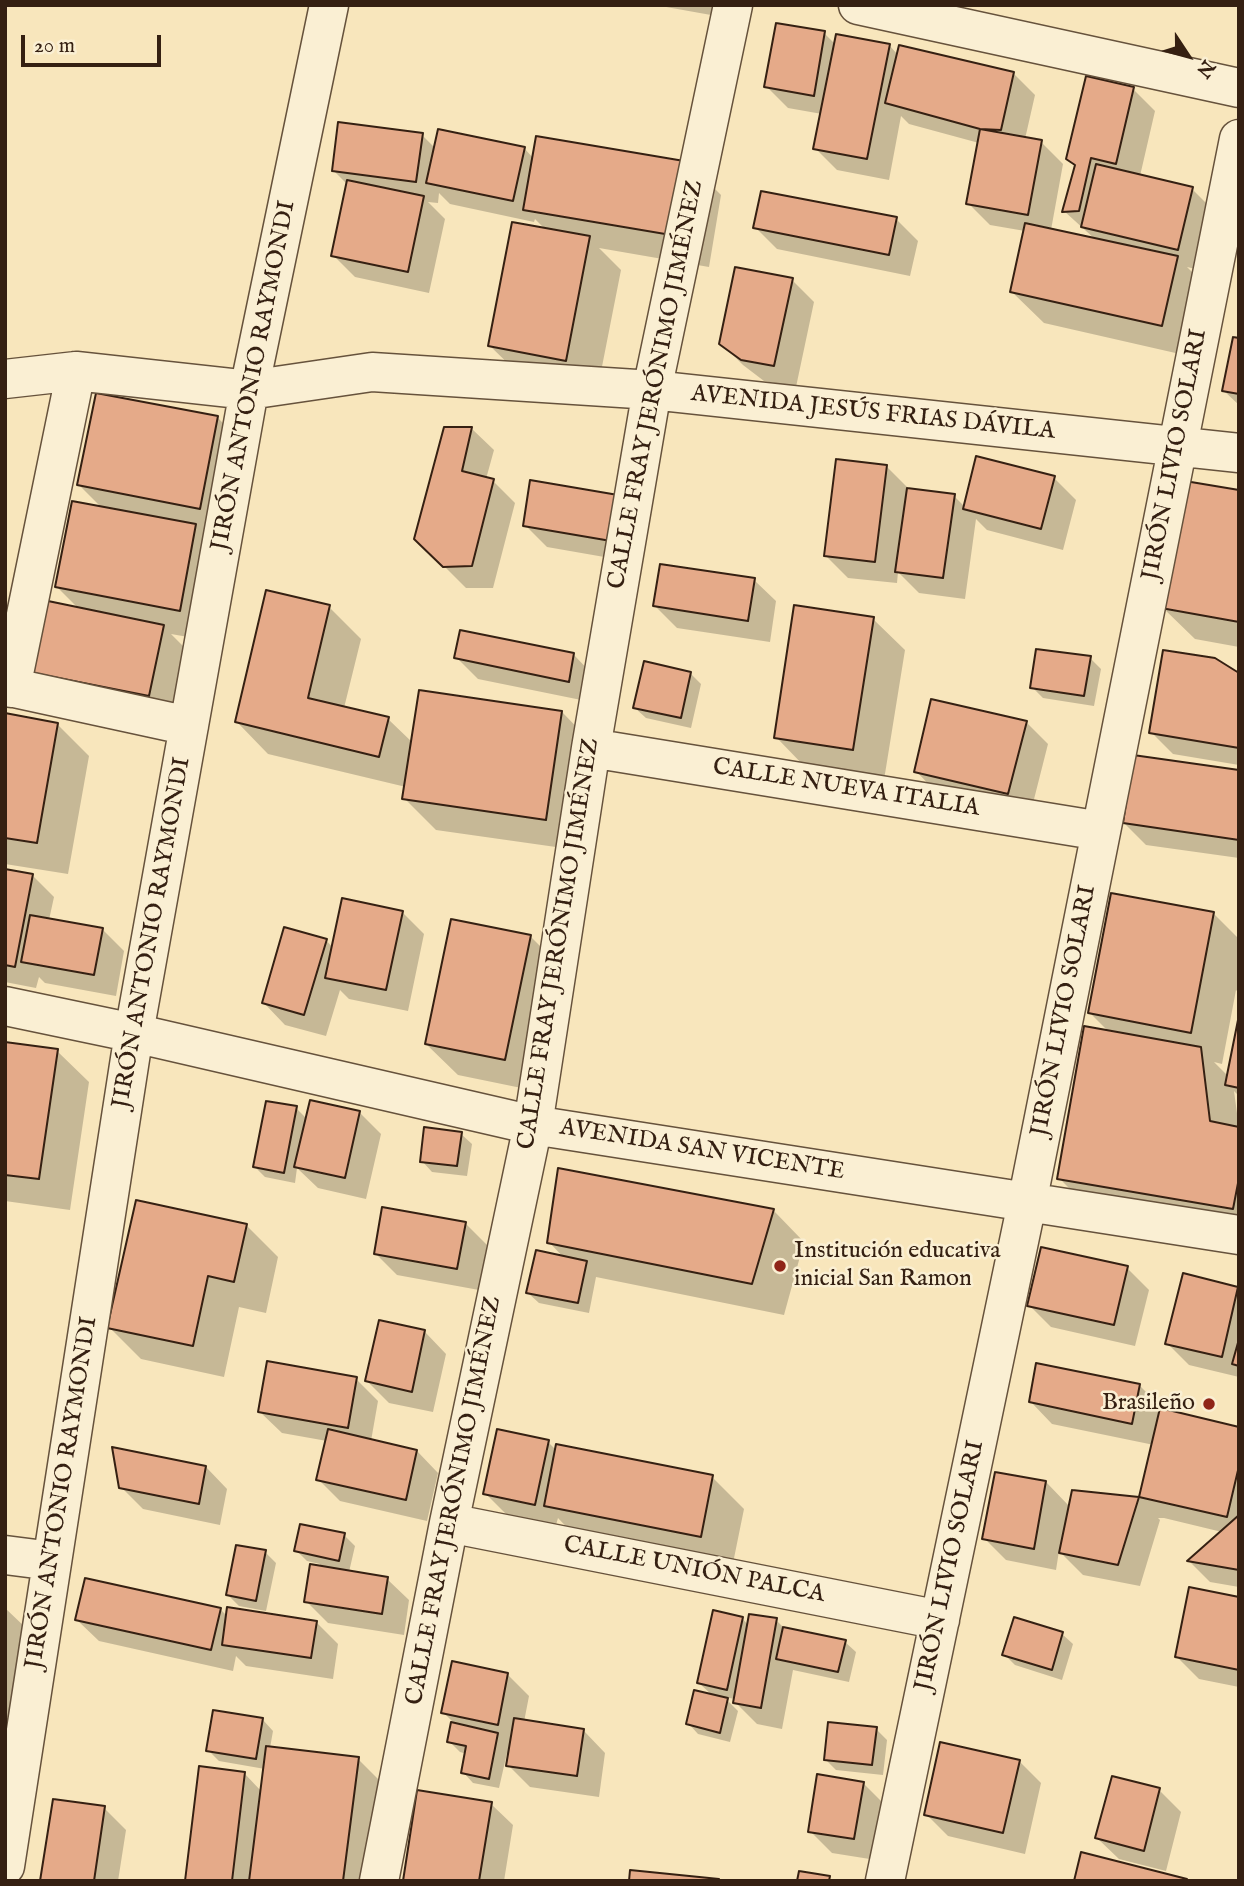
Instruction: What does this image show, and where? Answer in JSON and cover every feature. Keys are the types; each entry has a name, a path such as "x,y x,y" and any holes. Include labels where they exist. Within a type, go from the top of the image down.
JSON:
{"street":[{"name":"JIRÓN ANTONIO RAYMONDI","path":"5,1866 134,1032 249,390 329,5"},
{"name":"CALLE FRAY JERÓNIMO JIMÉNEZ","path":"379,1881 449,1522 533,1125 591,748 653,390 733,5"},
{"path":"858,5 1239,89"},
{"name":"JIRÓN LIVIO SOLARI","path":"885,1881 1027,1203 1239,139"},
{"name":"AVENIDA JESÚS FRIAS DÁVILA","path":"5,379 76,371 249,390 372,372 653,390 1239,453"},
{"path":"76,371 8,687 189,726"},
{"name":"CALLE NUEVA ITALIA","path":"591,748 1101,831"},
{"name":"AVENIDA SAN VICENTE","path":"5,1006 134,1032 533,1125 1239,1235"},
{"name":"CALLE UNIÓN PALCA","path":"449,1522 940,1620"},
{"path":"5,1555 52,1561"}],"building":[{"path":"776,23 825,31 814,96 764,87"},
{"path":"836,34 890,44 867,159 813,149"},
{"path":"899,45 1014,72 1001,130 980,129 885,103"},
{"path":"1086,76 1134,87 1116,164 1091,158 1079,211 1062,212 1075,165 1066,159"},
{"path":"338,122 423,133 416,182 332,171"},
{"path":"438,129 525,147 513,201 426,183"},
{"path":"980,129 1042,140 1028,215 966,204"},
{"path":"536,136 690,162 677,236 523,210"},
{"path":"1096,164 1193,187 1178,250 1081,227"},
{"path":"347,180 424,196 408,272 331,256"},
{"path":"761,191 897,217 889,255 753,228"},
{"path":"512,222 590,236 566,361 488,346"},
{"path":"1025,223 1178,256 1162,326 1010,292"},
{"path":"735,267 793,278 774,366 741,360 719,344"},
{"path":"1233,337 1239,338 1239,394 1222,391"},
{"path":"96,393 218,416 200,509 77,485"},
{"path":"444,427 472,427 462,471 494,479 472,566 443,567 414,539"},
{"path":"976,456 1055,476 1041,529 963,509"},
{"path":"836,459 887,465 875,562 824,556"},
{"path":"530,480 618,495 611,541 523,526"},
{"path":"1185,481 1239,490 1239,622 1161,608"},
{"path":"907,488 955,494 943,578 895,572"},
{"path":"72,501 196,524 180,611 55,587"},
{"path":"660,564 755,578 748,621 653,606"},
{"path":"266,590 330,605 308,698 389,717 379,757 235,722"},
{"path":"48,601 164,625 149,696 33,673"},
{"path":"794,605 874,617 853,750 774,738"},
{"path":"460,630 574,653 569,682 454,658"},
{"path":"1036,649 1091,656 1084,696 1030,688"},
{"path":"1163,650 1215,658 1239,673 1239,748 1149,733"},
{"path":"644,661 691,672 681,718 633,708"},
{"path":"419,690 562,711 546,820 402,799"},
{"path":"931,699 1027,721 1008,794 914,772"},
{"path":"5,713 58,723 37,843 5,838"},
{"path":"1133,755 1239,770 1239,840 1123,823"},
{"path":"5,869 33,874 15,967 5,965"},
{"path":"1111,893 1214,912 1191,1033 1088,1013"},
{"path":"342,898 403,911 386,990 325,978"},
{"path":"30,915 103,928 94,975 21,962"},
{"path":"451,919 531,935 505,1060 425,1044"},
{"path":"284,927 327,939 304,1015 262,1003"},
{"path":"1239,1020 1239,1088 1225,1085"},
{"path":"1084,1026 1201,1047 1210,1121 1239,1127 1239,1178 1233,1209 1057,1179"},
{"path":"5,1042 58,1049 39,1179 5,1175"},
{"path":"310,1100 360,1111 345,1178 294,1167"},
{"path":"266,1101 297,1106 284,1173 253,1167"},
{"path":"424,1127 462,1132 457,1166 420,1162"},
{"path":"558,1168 774,1209 752,1284 547,1243"},
{"path":"136,1200 247,1224 234,1282 208,1276 193,1346 107,1328"},
{"path":"382,1207 466,1222 457,1269 374,1254"},
{"path":"1041,1247 1128,1266 1114,1325 1027,1306"},
{"path":"536,1250 587,1261 578,1303 526,1293"},
{"path":"1183,1273 1238,1287 1222,1357 1165,1344"},
{"path":"379,1320 425,1330 412,1392 365,1381"},
{"path":"1239,1339 1239,1366 1232,1364"},
{"path":"267,1361 357,1377 348,1428 258,1412"},
{"path":"1036,1363 1140,1384 1132,1424 1029,1402"},
{"path":"1160,1408 1239,1427 1239,1466 1227,1517 1139,1497"},
{"path":"328,1429 417,1450 406,1500 316,1480"},
{"path":"497,1429 549,1440 535,1505 483,1494"},
{"path":"556,1444 713,1475 701,1537 544,1506"},
{"path":"112,1447 206,1466 199,1504 119,1488"},
{"path":"995,1472 1046,1481 1034,1549 982,1539"},
{"path":"1072,1490 1139,1497 1118,1565 1059,1553"},
{"path":"1239,1515 1239,1570 1187,1561"},
{"path":"300,1524 345,1533 339,1561 294,1551"},
{"path":"236,1545 266,1550 256,1601 226,1595"},
{"path":"310,1564 388,1577 382,1614 304,1602"},
{"path":"85,1578 221,1608 211,1650 75,1620"},
{"path":"1189,1587 1239,1597 1239,1670 1175,1657"},
{"path":"227,1607 317,1621 311,1658 222,1645"},
{"path":"713,1610 743,1617 727,1690 697,1683"},
{"path":"749,1614 777,1618 761,1708 733,1703"},
{"path":"1014,1617 1063,1632 1052,1670 1002,1655"},
{"path":"783,1627 846,1640 838,1672 776,1659"},
{"path":"452,1661 508,1673 498,1725 441,1713"},
{"path":"694,1690 728,1698 720,1733 686,1724"},
{"path":"213,1710 263,1718 256,1759 206,1751"},
{"path":"514,1718 584,1729 577,1776 506,1766"},
{"path":"451,1722 498,1733 489,1779 461,1773 466,1746 447,1742"},
{"path":"828,1722 877,1727 872,1765 824,1760"},
{"path":"940,1742 1020,1760 1003,1833 924,1815"},
{"path":"266,1746 359,1757 343,1881 249,1881"},
{"path":"199,1766 245,1772 232,1881 185,1881"},
{"path":"817,1774 864,1782 854,1839 808,1832"},
{"path":"1112,1776 1160,1788 1144,1851 1095,1838"},
{"path":"417,1790 492,1802 479,1881 403,1881"},
{"path":"53,1799 105,1806 94,1881 40,1881"},
{"path":"1081,1852 1187,1879 1074,1881"},
{"path":"630,1870 719,1879 719,1881 629,1881"},
{"path":"799,1871 830,1876 829,1881 797,1881"}],"place":[{"name":"Institución educativa inicial San Ramon","path":"780,1266"},
{"name":"Brasileño","path":"1209,1404"}]}
